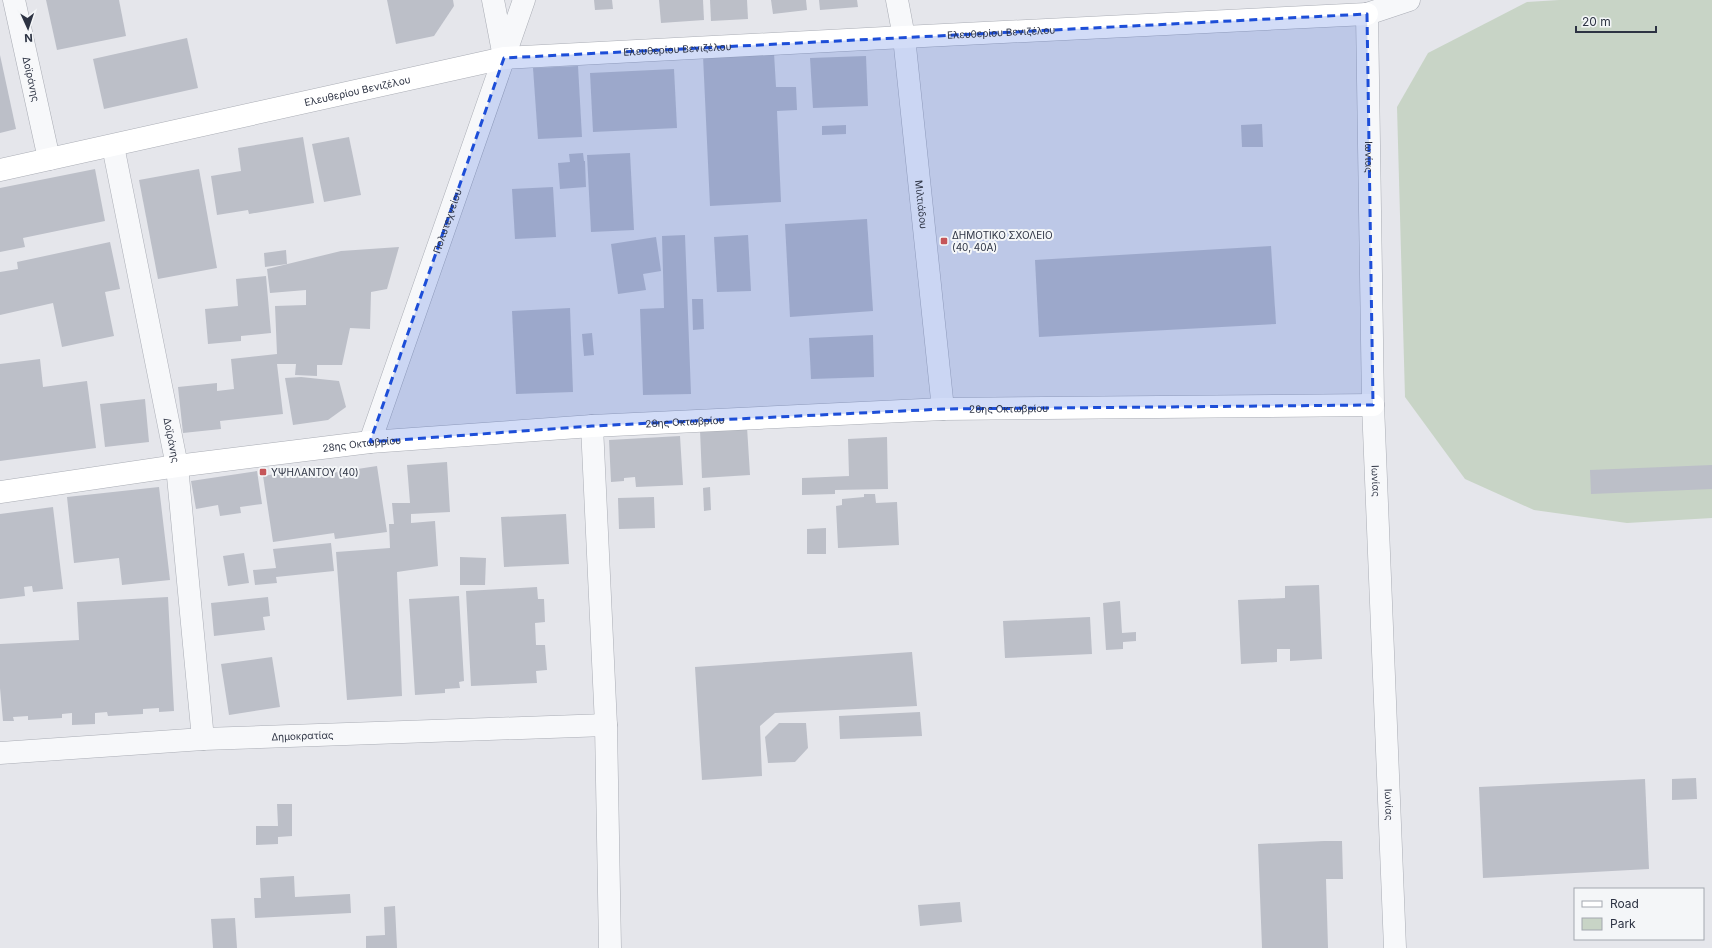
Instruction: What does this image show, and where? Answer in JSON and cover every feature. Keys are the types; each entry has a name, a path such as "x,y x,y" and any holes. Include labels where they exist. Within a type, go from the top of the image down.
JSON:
{"main road":[{"name":"Ελευθερίου Βενιζέλου","path":"0,170 504,58 1367,14"},
{"name":"28ης Οκτωβρίου","path":"0,492 177,466 370,442 592,426 943,409 1374,404"}],"street":[{"name":"Δοϊράνης","path":"14,0 49,159"},
{"path":"493,0 504,58"},
{"name":"Πολυτεχνείου","path":"370,442 524,0"},
{"name":"Μιλτιάδου","path":"898,0 904,37 943,409"},
{"path":"1367,14 1408,0"},
{"name":"Ιωνίας","path":"1367,14 1374,404 1395,948"},
{"name":"Δοϊράνης","path":"113,146 177,466 203,739"},
{"path":"592,426 606,724 610,948"},
{"name":"Δημοκρατίας","path":"0,753 203,739 606,724"}],"highlighted area":[{"path":"1367,14 1373,405 943,409 592,426 370,442 504,58"}],"green space":[{"path":"1559,0 1712,0 1712,518 1627,523 1534,510 1465,479 1405,397 1397,107 1428,53 1527,2"}],"building":[{"path":"46,0 119,0 126,36 57,50"},
{"path":"387,0 453,0 454,6 434,36 396,44"},
{"path":"594,0 612,0 613,9 595,10"},
{"path":"659,0 703,0 704,20 661,23"},
{"path":"710,0 747,0 748,19 711,21"},
{"path":"771,0 806,0 807,10 773,14"},
{"path":"819,0 857,0 858,7 820,10"},
{"path":"187,38 198,88 104,109 93,59"},
{"path":"774,53 776,87 796,87 797,110 777,111 781,202 710,206 703,56"},
{"path":"0,55 16,129 0,133"},
{"path":"866,56 868,106 813,108 810,58"},
{"path":"578,66 582,137 538,139 533,68"},
{"path":"674,69 677,128 593,132 590,73"},
{"path":"1262,124 1263,147 1242,147 1241,125"},
{"path":"846,125 846,134 822,135 822,126"},
{"path":"303,137 314,203 249,214 248,210 217,215 211,176 241,171 238,148"},
{"path":"349,137 361,195 324,202 312,144"},
{"path":"583,153 585,161 586,187 560,189 558,163 570,162 569,154"},
{"path":"630,153 634,230 591,232 587,155"},
{"path":"95,169 105,221 23,238 25,247 0,252 0,188"},
{"path":"199,169 217,268 158,279 139,180"},
{"path":"553,187 556,237 515,239 512,189"},
{"path":"867,219 873,311 790,317 785,224"},
{"path":"685,235 691,394 643,395 640,309 664,308 662,236"},
{"path":"748,235 751,291 717,292 714,237"},
{"path":"656,237 661,271 643,274 646,290 618,294 611,244"},
{"path":"110,242 120,289 105,292 114,336 62,347 53,303 0,315 0,272 18,269 17,262"},
{"path":"1271,246 1276,324 1039,337 1035,260"},
{"path":"399,247 387,289 371,292 370,329 350,328 342,365 317,365 317,376 295,375 296,364 277,364 283,414 220,421 221,429 183,433 178,387 217,383 217,391 234,389 231,359 277,354 275,306 306,305 306,290 270,293 267,269 341,251"},
{"path":"286,250 287,264 265,267 264,253"},
{"path":"266,276 271,333 241,336 241,341 208,344 205,309 238,306 236,279"},
{"path":"692,299 703,299 704,329 693,330"},
{"path":"570,308 573,392 516,394 512,311"},
{"path":"592,333 594,355 584,356 582,334"},
{"path":"873,335 874,377 811,379 809,338"},
{"path":"40,359 43,387 87,381 96,448 0,461 0,364"},
{"path":"301,377 339,381 346,407 328,420 293,425 285,378"},
{"path":"145,399 149,442 105,447 100,404"},
{"path":"747,427 750,475 702,478 700,430"},
{"path":"680,436 683,485 636,487 635,477 624,478 624,481 611,482 609,440"},
{"path":"887,437 888,489 835,490 835,494 802,495 802,478 849,476 848,439"},
{"path":"447,462 450,512 411,514 411,523 435,521 438,566 397,572 402,696 347,700 336,552 390,548 389,524 394,524 392,503 410,503 407,465"},
{"path":"1712,465 1712,489 1591,494 1590,470"},
{"path":"324,466 325,474 377,466 387,532 335,539 334,533 273,542 263,476"},
{"path":"257,471 262,504 240,507 241,513 220,516 218,505 196,509 191,481"},
{"path":"159,487 170,580 122,585 119,558 74,563 67,497"},
{"path":"710,487 711,510 704,511 703,488"},
{"path":"864,494 875,494 876,503 897,502 899,545 838,548 836,506 842,505 842,499 864,497"},
{"path":"654,497 655,528 619,529 618,498"},
{"path":"53,507 63,589 33,592 32,586 24,587 25,596 0,599 0,514"},
{"path":"566,514 569,564 504,567 501,517"},
{"path":"826,528 826,554 807,554 807,529"},
{"path":"331,543 334,571 276,577 277,583 255,585 253,570 276,568 273,549"},
{"path":"244,553 249,583 228,586 223,556"},
{"path":"460,557 486,558 485,585 460,585"},
{"path":"1319,585 1322,659 1290,661 1290,649 1277,649 1277,662 1241,664 1238,600 1285,598 1285,586"},
{"path":"537,587 538,599 544,599 545,622 535,623 536,645 545,645 547,670 536,671 537,683 471,686 466,591"},
{"path":"459,596 464,681 459,682 460,688 445,689 445,693 415,695 409,599"},
{"path":"168,597 174,711 159,712 159,708 143,709 143,714 108,716 107,712 95,713 95,724 72,725 72,713 62,714 62,718 28,720 28,716 13,717 14,721 3,721 0,688 0,644 79,640 77,602"},
{"path":"268,597 270,616 263,617 265,630 214,636 211,603"},
{"path":"1120,601 1122,633 1136,632 1136,641 1123,642 1123,649 1106,650 1103,603"},
{"path":"1090,617 1092,654 1005,658 1003,621"},
{"path":"912,652 917,706 775,713 760,726 762,776 702,780 695,667"},
{"path":"272,657 280,707 229,715 221,664"},
{"path":"920,712 922,736 840,739 839,716"},
{"path":"779,723 806,723 808,748 795,762 768,763 765,737"},
{"path":"1696,778 1697,799 1672,800 1672,779"},
{"path":"1645,779 1649,869 1483,878 1479,787"},
{"path":"277,804 292,804 292,836 278,837 278,844 256,845 256,826 278,826"},
{"path":"1342,841 1343,879 1326,879 1328,948 1262,948 1258,844"},
{"path":"294,876 295,897 350,894 351,913 255,918 254,898 261,898 260,878"},
{"path":"960,902 962,922 920,926 918,905"},
{"path":"395,906 397,948 366,948 366,936 385,935 384,907"},
{"path":"235,918 237,948 213,948 211,919"}],"place":[{"name":"ΔΗΜΟΤΙΚΟ ΣΧΟΛΕΙΟ (40, 40Α)","path":"944,241"},
{"name":"ΥΨΗΛΑΝΤΟΥ (40)","path":"263,472"}]}
